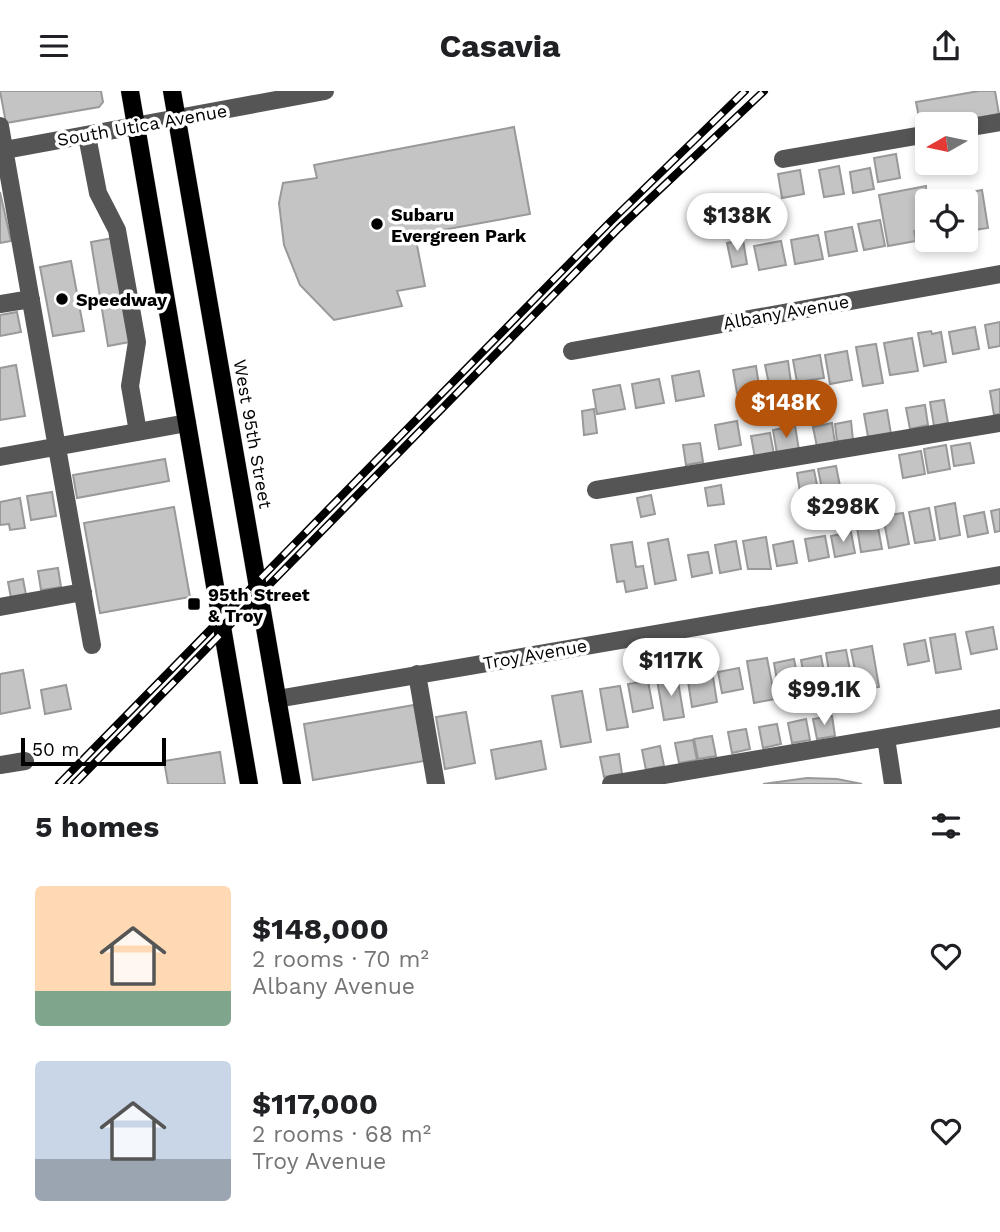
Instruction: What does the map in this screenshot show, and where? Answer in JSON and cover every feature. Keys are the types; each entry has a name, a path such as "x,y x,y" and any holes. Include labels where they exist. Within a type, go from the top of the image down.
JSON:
{"main road":[{"path":"130,91 249,784"},
{"name":"West 95th Street","path":"172,91 292,784"}],"street":[{"name":"South Utica Avenue","path":"2,151 325,91"},
{"path":"978,126 1000,122"},
{"path":"0,126 2,151 92,645"},
{"path":"87,136 98,193 117,230 137,342 130,386 138,432"},
{"path":"783,159 915,136"},
{"name":"Albany Avenue","path":"572,351 1000,274"},
{"path":"0,304 30,299"},
{"path":"0,457 187,423"},
{"path":"596,490 1000,423"},
{"name":"Troy Avenue","path":"277,699 1000,575"},
{"path":"0,607 83,592"},
{"path":"417,674 436,784"},
{"path":"611,784 646,781 1000,718"},
{"path":"886,738 893,784"},
{"path":"0,765 25,761"}],"building":[{"path":"0,91 101,91 103,102 99,107 6,123"},
{"path":"979,91 995,91 999,114 978,118 978,112 918,112 916,102"},
{"name":"Subaru Evergreen Park","path":"514,127 530,214 415,235 425,286 397,291 402,306 334,320 300,285 284,245 279,203 283,183 317,178 314,165"},
{"path":"896,154 900,178 878,182 874,158"},
{"path":"839,166 844,194 824,197 819,170"},
{"path":"870,168 874,189 853,193 850,172"},
{"path":"800,170 804,194 782,198 778,174"},
{"path":"926,186 926,189 915,189 915,241 888,246 879,195"},
{"path":"982,190 988,228 978,230 978,191"},
{"path":"0,192 11,241 0,243"},
{"path":"880,220 885,246 864,250 858,224"},
{"path":"852,227 857,251 829,256 825,232"},
{"path":"818,235 823,259 795,264 791,240"},
{"name":"Speedway","path":"113,238 130,342 108,346 91,242"},
{"path":"743,240 747,264 732,267 727,243"},
{"path":"781,241 786,265 759,270 754,246"},
{"name":"Speedway","path":"71,261 84,331 53,336 40,267"},
{"path":"17,312 21,332 0,336 0,315"},
{"path":"1000,322 1000,346 989,348 985,325"},
{"path":"975,327 979,349 953,354 949,332"},
{"path":"931,331 932,334 941,332 946,362 924,366 918,333"},
{"path":"912,338 918,371 890,375 884,343"},
{"path":"876,344 883,383 863,386 856,347"},
{"path":"847,351 852,380 830,384 825,355"},
{"path":"820,355 824,378 797,382 793,360"},
{"path":"788,361 792,390 771,394 765,365"},
{"path":"16,365 25,416 0,420 0,368"},
{"path":"756,366 761,399 747,402 745,392 737,393 733,370"},
{"path":"699,371 704,396 676,401 672,376"},
{"path":"659,379 664,403 636,408 632,384"},
{"path":"620,385 625,409 597,414 593,390"},
{"path":"1000,389 1000,414 994,415 990,391"},
{"path":"944,400 948,423 934,426 930,402"},
{"path":"925,405 928,425 910,429 906,408"},
{"path":"594,409 597,433 584,435 582,411"},
{"path":"887,410 891,434 868,437 864,414"},
{"path":"737,421 741,445 719,449 715,425"},
{"path":"851,421 853,440 837,441 835,424"},
{"path":"832,423 835,443 817,447 813,427"},
{"path":"795,426 799,450 777,454 773,430"},
{"path":"770,433 774,454 755,458 751,436"},
{"path":"700,443 703,462 686,465 683,445"},
{"path":"970,443 974,463 954,466 951,446"},
{"path":"946,445 950,469 928,473 924,449"},
{"path":"921,451 925,474 903,478 899,455"},
{"path":"165,459 169,481 77,498 73,475"},
{"path":"836,466 840,486 822,489 818,469"},
{"path":"814,470 819,495 801,498 797,473"},
{"path":"721,485 724,504 708,506 705,488"},
{"path":"52,492 56,516 31,520 27,496"},
{"path":"651,495 655,514 641,517 637,498"},
{"path":"20,498 25,528 10,530 9,524 0,525 0,502"},
{"path":"955,503 960,535 940,539 935,507"},
{"path":"174,507 190,597 100,613 84,523"},
{"path":"929,508 935,540 915,543 909,512"},
{"path":"1000,509 1000,531 995,532 991,511"},
{"path":"984,512 988,533 968,537 964,516"},
{"path":"903,513 909,544 889,548 883,516"},
{"path":"876,517 882,549 861,552 856,521"},
{"path":"851,532 855,553 835,557 831,536"},
{"path":"825,536 829,557 809,561 805,539"},
{"path":"766,537 771,569 748,569 743,541"},
{"path":"668,539 676,580 655,584 648,543"},
{"path":"736,541 741,569 720,573 715,545"},
{"path":"793,541 797,563 777,566 773,545"},
{"path":"632,542 636,567 643,566 647,588 626,592 624,581 617,582 611,545"},
{"path":"708,552 712,573 692,577 688,555"},
{"path":"58,568 61,587 41,590 38,571"},
{"path":"23,579 26,595 11,598 8,582"},
{"path":"993,627 997,649 971,654 966,632"},
{"path":"955,634 961,669 936,673 930,638"},
{"path":"925,640 929,661 908,665 904,644"},
{"path":"872,646 879,687 859,690 851,650"},
{"path":"846,650 852,681 831,685 826,653"},
{"path":"821,656 825,677 805,681 801,660"},
{"path":"767,658 775,699 754,703 747,661"},
{"path":"794,659 802,700 781,704 774,663"},
{"path":"739,668 743,689 722,693 718,672"},
{"path":"23,670 30,708 0,714 0,674"},
{"path":"702,670 702,673 712,671 717,702 692,707 687,675"},
{"path":"677,676 684,717 664,720 657,680"},
{"path":"648,681 653,708 633,712 628,684"},
{"path":"66,685 71,709 45,714 41,690"},
{"path":"620,686 628,727 607,730 600,689"},
{"path":"582,691 591,742 561,747 552,696"},
{"path":"414,705 424,761 313,780 304,724"},
{"path":"466,712 475,763 445,769 436,717"},
{"path":"832,716 835,736 817,739 813,719"},
{"path":"806,719 810,740 792,743 788,723"},
{"path":"777,724 781,744 763,748 759,727"},
{"path":"746,729 750,749 732,753 728,732"},
{"path":"712,736 716,756 698,759 694,739"},
{"path":"693,740 697,760 679,763 675,743"},
{"path":"541,741 546,769 496,779 491,750"},
{"path":"660,746 664,766 646,770 642,750"},
{"path":"220,752 225,784 168,784 164,761"},
{"path":"619,754 622,774 604,777 600,757"},
{"path":"807,778 837,779 862,784 763,784"}],"railway":[{"path":"59,784 610,222 745,91"},
{"path":"74,784 619,228 764,91"}],"place":[{"name":"Subaru Evergreen Park","path":"377,224"},
{"name":"Speedway","path":"62,299"},
{"name":"95th Street & Troy","path":"194,604"}]}
